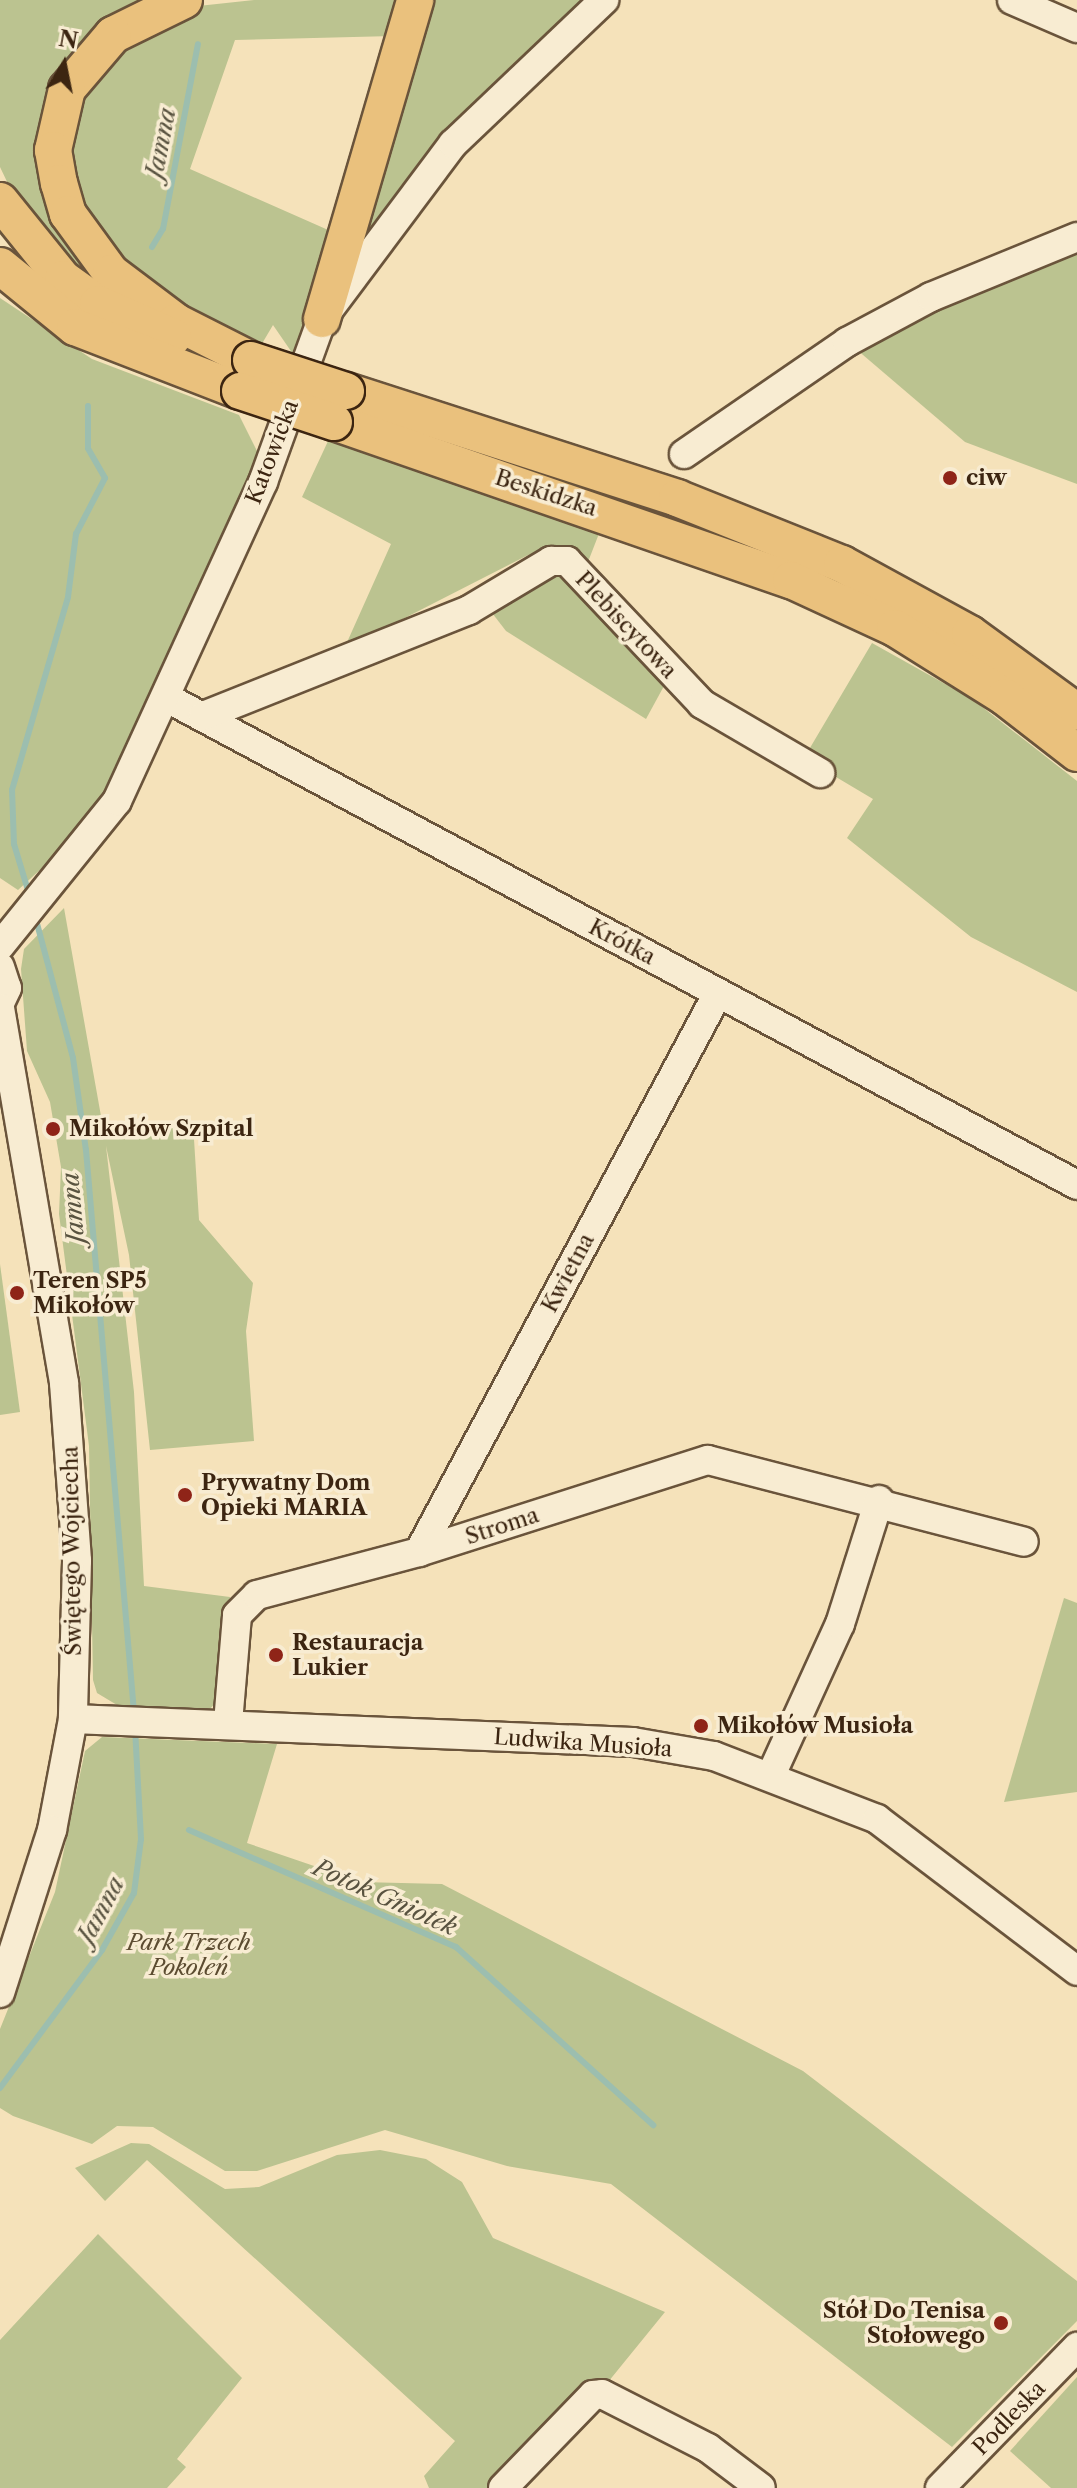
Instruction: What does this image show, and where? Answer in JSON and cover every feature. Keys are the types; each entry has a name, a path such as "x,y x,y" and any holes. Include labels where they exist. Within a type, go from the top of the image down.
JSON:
{"main road":[{"path":"184,0 113,35 67,89 53,150 68,214 111,273 246,376"},
{"path":"322,319 415,0"},
{"path":"0,201 38,256 98,304 246,376"},
{"name":"Beskidzka","path":"0,266 75,327 246,376 340,407 791,580 895,628 1005,697 1077,753"},
{"name":"Beskidzka","path":"340,407 677,498 829,558 970,634 1077,712"}],"street":[{"name":"Katowicka","path":"0,946 18,919 62,875 117,801 167,698 263,482 322,319 453,144 604,0"},
{"path":"1012,0 1077,28"},
{"path":"684,454 847,342 931,297 1077,237"},
{"name":"Plebiscytowa","path":"203,716 469,610 551,561 567,561 702,704 820,773"},
{"name":"Krótka","path":"167,698 1077,1185"},
{"name":"Świętego Wojciecha","path":"0,967 7,988 0,1006 28,1144 74,1471 73,1719 52,1830 0,1993"},
{"name":"Kwietna","path":"419,1552 718,993"},
{"name":"Stroma","path":"228,1723 237,1615 245,1601 419,1552 708,1460 879,1500 1024,1542"},
{"path":"772,1773 840,1624 879,1500"},
{"name":"Ludwika Musioła","path":"73,1719 633,1742 772,1773 877,1819 1077,1971"},
{"name":"Podleska","path":"940,2488 1077,2347"},
{"path":"503,2488 593,2395 602,2394 708,2448 761,2488"}],"green space":[{"path":"0,0 147,0 98,24 56,87 50,133 109,285 96,290 22,213 0,167"},
{"path":"254,0 405,0 393,36 235,40 190,169 335,233 295,357 273,325 260,347 172,302 129,268 74,189 67,147 73,105 98,63 189,7"},
{"path":"427,0 589,0 357,246"},
{"path":"1077,247 1077,484 965,442 856,349 968,290"},
{"path":"0,298 92,359 239,415 260,457 143,724 78,835 18,890 0,878"},
{"path":"329,439 600,531 586,567 548,550 528,555 344,649 391,544 302,497"},
{"path":"551,569 567,572 664,686 646,719 506,631 489,609"},
{"path":"872,643 972,699 1077,781 1077,992 971,937 847,838 873,799 804,758"},
{"path":"64,908 104,1133 193,1123 199,1220 253,1283 246,1331 254,1441 150,1450 129,1255 106,1146 134,1392 144,1586 230,1597 221,1697 208,1711 117,1705 97,1693 93,1680 89,1446 59,1214 61,1167 50,1102 27,1051 21,969 24,949"},
{"path":"0,1264 20,1412 0,1415"},
{"path":"1064,1598 1077,1603 1077,1792 1004,1802"},
{"name":"Park Trzech Pokoleń","path":"102,1737 277,1744 247,1843 361,1882 442,1884 803,2071 1077,2281 1077,2321 952,2447 611,2184 507,2166 385,2130 257,2171 225,2171 153,2127 117,2126 92,2144 13,2116 0,2108 0,2029 55,1892 85,1751"},
{"path":"131,2143 149,2144 225,2189 259,2187 337,2155 380,2150 426,2159 462,2182 493,2238 665,2312 604,2387 493,2488 429,2488 424,2476 455,2441 147,2160 105,2201 75,2168"},
{"path":"98,2234 242,2378 177,2459 186,2467 167,2488 0,2488 0,2340"},
{"path":"1077,2377 1077,2488 1051,2488 1010,2451"}],"waterway":[{"name":"Jamna","path":"152,247 163,229 198,44"},
{"name":"Jamna","path":"30,897 14,844 12,790 68,597 76,534 105,478 88,448 88,406"},
{"name":"Jamna","path":"35,916 73,1058 86,1150 134,1712"},
{"name":"Jamna","path":"0,2088 102,1950 134,1893 141,1839 135,1728"},
{"name":"Potok Gniotek","path":"189,1830 456,1947 653,2125"}],"place":[{"name":"ciw","path":"950,478"},
{"name":"Mikołów Szpital","path":"53,1129"},
{"name":"Teren SP5 Mikołów","path":"17,1293"},
{"name":"Prywatny Dom Opieki MARIA","path":"185,1495"},
{"name":"Restauracja Lukier","path":"276,1655"},
{"name":"Mikołów Musioła","path":"701,1726"},
{"name":"Stół Do Tenisa Stołowego","path":"1001,2323"}]}
